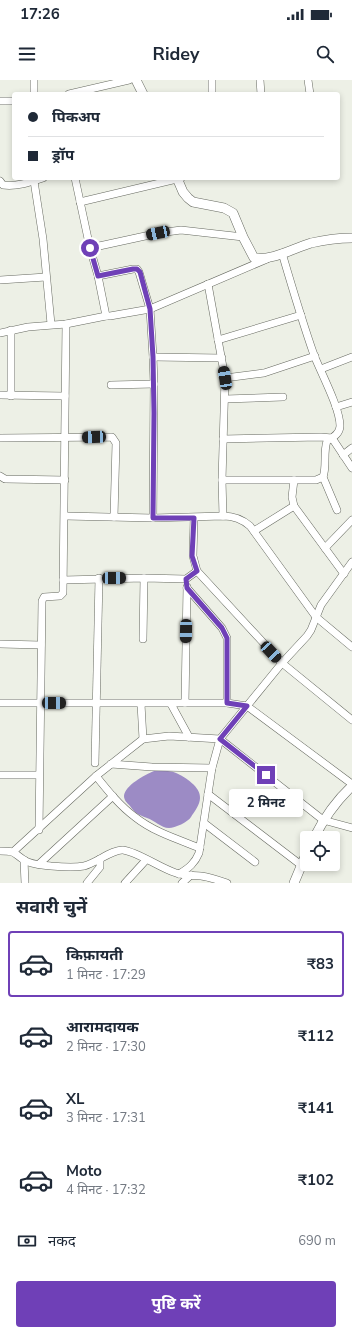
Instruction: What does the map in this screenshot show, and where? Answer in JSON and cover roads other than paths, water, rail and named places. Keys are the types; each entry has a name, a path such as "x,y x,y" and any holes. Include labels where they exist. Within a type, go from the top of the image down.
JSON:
{"street":[{"path":"34,80 34,92"},
{"path":"77,92 128,80"},
{"path":"136,80 142,92"},
{"path":"212,80 212,92"},
{"path":"260,80 261,92"},
{"path":"308,80 310,92"},
{"path":"0,102 12,101"},
{"path":"0,180 3,185 9,186 37,180"},
{"path":"75,180 106,316"},
{"path":"80,202 171,180"},
{"path":"180,180 183,192 188,198 200,204 224,208 233,213 254,258 265,258 278,255"},
{"path":"34,181 43,239 51,324"},
{"path":"90,248 158,233 181,230 243,237"},
{"path":"0,333 28,327 66,324 150,309 278,255 313,243 352,238"},
{"path":"222,480 316,480 322,477 324,473 325,445 327,441 340,430 340,422 336,407 315,356 278,255"},
{"path":"98,276 137,269 140,272 150,309 154,384 153,518"},
{"path":"0,280 46,278"},
{"path":"208,284 225,378 222,480 223,516"},
{"path":"218,340 301,315"},
{"path":"38,830 43,598 46,596 62,594 63,580 65,516 66,324"},
{"path":"10,396 11,330"},
{"path":"225,378 264,372 315,356"},
{"path":"153,357 222,358"},
{"path":"321,370 352,357"},
{"path":"111,385 154,384"},
{"path":"0,396 65,396"},
{"path":"225,399 283,398"},
{"path":"336,407 352,402"},
{"path":"0,438 109,437 114,439 116,443 114,517"},
{"path":"223,439 332,438 352,468"},
{"path":"343,454 352,448"},
{"path":"0,476 5,479 65,480"},
{"path":"322,477 337,510"},
{"path":"294,480 292,497 294,506 344,574"},
{"path":"254,531 294,506"},
{"path":"65,516 153,518 231,516 245,522 254,531 316,617 352,646"},
{"path":"194,518 192,556 197,571 282,663 352,720"},
{"path":"325,548 352,520"},
{"path":"179,874 191,866 195,861 200,848 212,768 220,739 311,630 325,600 352,562"},
{"path":"63,580 99,578 186,579 197,571"},
{"path":"95,763 99,578"},
{"path":"143,639 144,578"},
{"path":"185,703 186,579"},
{"path":"187,588 222,628 227,638 227,703"},
{"path":"0,644 41,645"},
{"path":"0,703 227,703 247,706 352,785 323,820 318,831"},
{"path":"141,704 143,739"},
{"path":"171,704 189,737"},
{"path":"0,851 14,851 96,776 143,739 169,736 220,739 323,820 352,828"},
{"path":"111,764 152,768 212,768"},
{"path":"0,775 39,775"},
{"path":"96,776 134,817 162,833 200,848"},
{"path":"208,794 300,865"},
{"path":"39,864 113,796"},
{"path":"204,823 255,862"},
{"path":"14,851 24,860 39,864 72,867 83,866 116,851 123,850 134,853 146,860 179,874 203,876 227,883"},
{"path":"87,883 100,867 100,859"},
{"path":"24,860 25,883"},
{"path":"125,883 146,860"},
{"path":"294,883 300,868"},
{"path":"182,883 191,874"}]}
